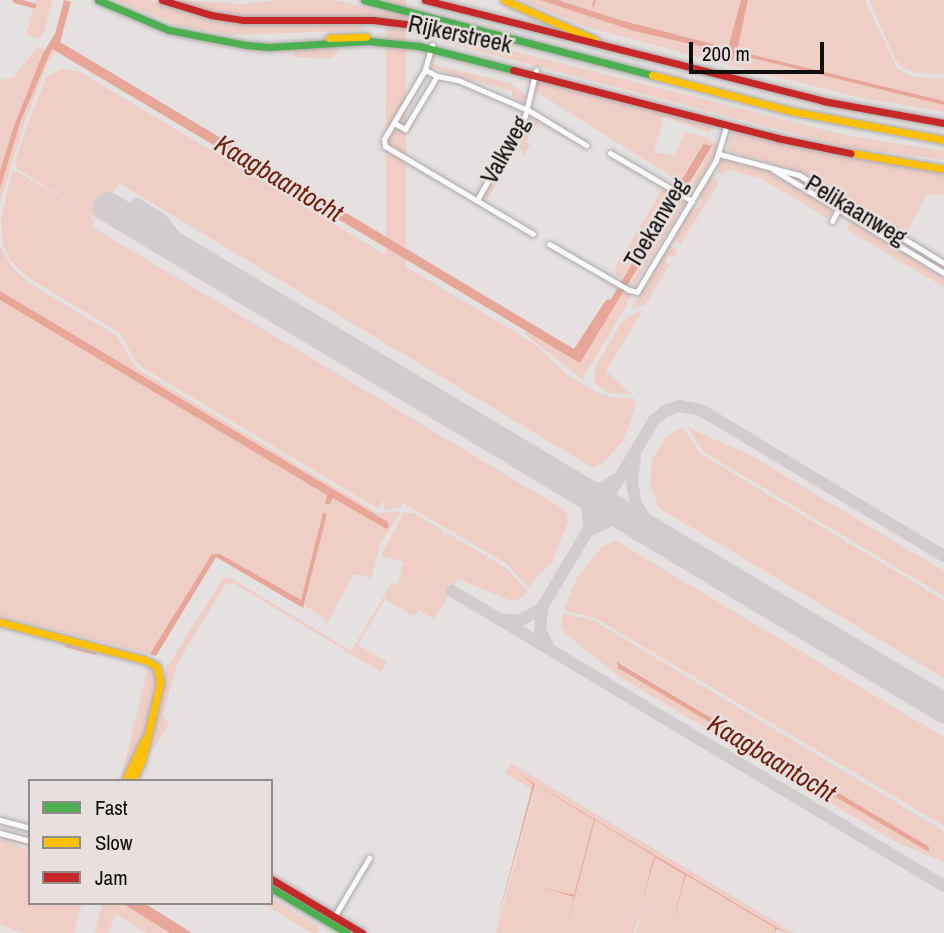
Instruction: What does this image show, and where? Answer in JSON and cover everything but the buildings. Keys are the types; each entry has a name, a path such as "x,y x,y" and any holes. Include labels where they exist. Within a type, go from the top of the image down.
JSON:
{"main road":[{"name":"Rijkerstreek","path":"98,0 169,30 241,44 269,47 368,41 432,47 850,153 944,169"},
{"path":"162,0 211,15 244,20 373,20 502,37"},
{"path":"364,0 791,111 913,136 944,139"},
{"path":"425,0 823,102 944,123"},
{"path":"504,0 572,28 606,46"},
{"path":"514,0 540,16"},
{"path":"0,622 148,660 159,669 160,683 142,760 133,779"},
{"path":"126,779 148,733"},
{"path":"273,880 347,933"},
{"path":"273,889 362,933"}],"street":[{"path":"432,47 425,70 394,123 405,129 438,76"},
{"path":"425,70 458,80 527,110 586,145"},
{"name":"Valkweg","path":"394,123 384,139 385,146 477,200 527,110 535,72"},
{"name":"Toekanweg","path":"549,244 637,292 719,154 728,122"},
{"path":"610,153 692,201"},
{"name":"Pelikaanweg","path":"719,154 764,166 841,205 944,263"},
{"path":"477,200 533,234"},
{"name":"Pelikaanweg","path":"841,205 846,214 944,273"},
{"name":"Pelikaanweg","path":"832,221 841,205"},
{"name":"Pelikaanweg","path":"841,223 846,214"},
{"path":"900,246 904,239"},
{"path":"0,822 28,828"},
{"path":"0,833 28,840"},
{"path":"332,920 369,858"}],"shaded area":[{"path":"36,0 52,0 45,30 38,39 26,34"},
{"path":"116,0 149,0 192,15 241,24 355,25 366,30 231,35 178,25"},
{"path":"170,0 242,4 279,0 335,0 410,19 258,18 213,12"},
{"path":"386,0 406,0 406,346 386,346"},
{"path":"521,0 540,0 634,31 725,52 727,58 732,60 734,54 944,105 944,112 862,98 725,64 587,27"},
{"path":"558,0 741,0 728,48 620,20"},
{"path":"748,0 865,0 897,68 913,77 944,79 944,101 736,51"},
{"path":"869,0 944,0 944,74 918,73 903,68 895,59"},
{"path":"446,34 845,135 944,151 944,160 844,146 444,42"},
{"path":"337,45 338,52 330,59 293,57 295,47"},
{"path":"38,46 44,50 14,126 0,171 0,80 14,77"},
{"path":"52,49 56,51 48,62 24,124 0,203 0,189 14,139"},
{"path":"432,64 510,83 526,95 525,100 519,103 519,100 512,97 512,91 450,74 432,67"},
{"path":"62,68 80,72 510,329 536,345 566,374 600,394 615,398 634,398 635,408 624,440 603,463 593,468 119,183 97,219 16,168 15,163 25,131 46,78"},
{"path":"537,79 695,119 712,126 710,133 664,116 654,152 674,156 685,132 705,137 718,145 714,158 694,190 687,191 712,147 702,144 678,185 669,175 535,91"},
{"path":"532,116 540,119 526,142 530,145 521,160 523,151 518,148 486,201 484,195"},
{"path":"733,127 832,153 944,171 944,195 927,194 905,236 799,171 727,150"},
{"path":"722,158 768,170 833,210 827,218 760,178 729,170 723,174 717,172"},
{"path":"16,171 89,214 95,222 92,227 560,507 567,513 568,522 552,562 533,581 530,589 507,564 403,503 400,507 386,510 383,505 387,496 378,508 372,505 143,368 134,359 120,333 29,278 10,260 3,245 1,219 12,173"},
{"path":"716,178 718,184 681,244 674,239 675,235 692,208 698,208 702,202 700,196 710,179"},
{"path":"664,186 674,192 622,279 616,276 615,268"},
{"path":"681,197 685,205 633,286 630,284"},
{"path":"852,221 944,278 944,287 846,229"},
{"path":"670,245 678,250 674,257 669,255 665,261 669,265 646,304 631,309"},
{"path":"0,247 13,268 28,282 117,336 136,368 378,513 401,512 380,544 371,578 354,574 326,625 324,618 304,605 327,514 323,513 301,601 220,554 213,554 150,654 0,616 0,300 328,495 325,504 333,498 385,529 388,522 0,291"},
{"path":"625,290 631,294 626,306 582,379 525,334 527,331 580,362"},
{"path":"642,311 606,371 631,394 608,393 594,382 596,365 622,322"},
{"path":"683,427 701,454 944,600 944,678 659,508 650,484 652,459 666,437"},
{"path":"687,427 752,456 944,571 944,596 704,452"},
{"path":"404,512 414,513 444,531 445,537 447,533 488,557 485,564 489,558 506,568 528,592 517,600 509,600 458,579 434,619 419,610 414,617 385,599 358,645 387,662 381,672 235,584 226,583 177,664 163,715 169,725 147,758 144,758 165,670 223,578 233,579 351,651 392,583 398,584 404,562 381,556"},
{"path":"615,540 944,737 944,826 597,619 564,610 577,577 602,547"},
{"path":"563,613 593,620 944,831 944,862 894,841 617,675 566,634 561,625","holes":["621,663 928,847 929,852 619,668"]},
{"path":"149,665 156,674 157,685 145,734 124,779 120,779"},
{"path":"511,763 794,933 786,933 604,825 654,856 634,933 496,933 536,784 532,789 505,773"},
{"path":"4,836 28,842 28,845 5,841 28,850 28,905 81,905 74,933 25,933 0,925 0,841"},
{"path":"655,856 775,928 774,933 636,933"},
{"path":"273,899 320,928 317,933 312,933 265,905 273,905"},
{"path":"102,905 125,905 170,933 147,933 116,914 108,933 95,933"}],"water":[{"name":"Kaagbaantocht","path":"64,0 71,2 60,42 574,349 606,300 611,299 703,144 712,146 580,363 52,49 20,123 0,189 0,171 14,126 43,53 55,34"},
{"path":"540,0 558,0 620,20 728,48 741,0 748,0 737,51 944,101 944,105 735,54 733,60 726,58 725,52 634,31"},
{"path":"0,291 388,522 389,527 386,529 333,498 329,505 325,504 327,495 0,300"},
{"path":"323,513 327,514 303,608 216,557 156,656 150,654 212,554 220,554 301,600"},
{"name":"Kaagbaantocht","path":"617,662 921,842 929,847 929,852 618,668"},
{"path":"522,776 786,933 777,929 774,933 775,928 686,875 670,933 685,875 655,857 634,933 654,856 595,820 565,933 574,897 544,888 574,895 594,820 535,784 494,933 533,784"},
{"path":"125,905 147,905 192,933 170,933"}],"waterway":[{"path":"15,0 33,5"},
{"path":"593,6 595,0"},
{"path":"66,646 96,654"}],"taxiway":[{"path":"128,219 137,204 161,219 191,256"},
{"path":"498,619 519,621 541,609 654,420 665,411 679,406 701,410 944,556"},
{"path":"635,457 632,483 636,504 649,525 668,542"},
{"path":"575,486 600,489 617,479"},
{"path":"575,486 587,504 589,527"},
{"path":"590,530 614,519 640,526"},
{"path":"452,591 944,886"},
{"path":"542,608 540,630 548,646"}],"runway":[{"path":"108,207 944,708"}],"traffic: fast":[{"path":"98,0 169,30 246,45 269,47 368,41 419,46 513,70"},
{"path":"364,0 652,75"},
{"path":"273,889 347,933"}],"traffic: slow":[{"path":"504,0 595,40"},
{"path":"329,38 366,37"},
{"path":"652,75 791,111 944,140"},
{"path":"846,152 944,169"},
{"path":"0,622 145,660 157,667 160,683 142,760 133,779"},
{"path":"126,779 144,740"}],"traffic: jam":[{"path":"162,0 211,15 244,20 373,20 462,31"},
{"path":"425,0 823,101 944,123"},
{"path":"513,70 777,138 850,153"},
{"path":"273,880 362,933"}]}
